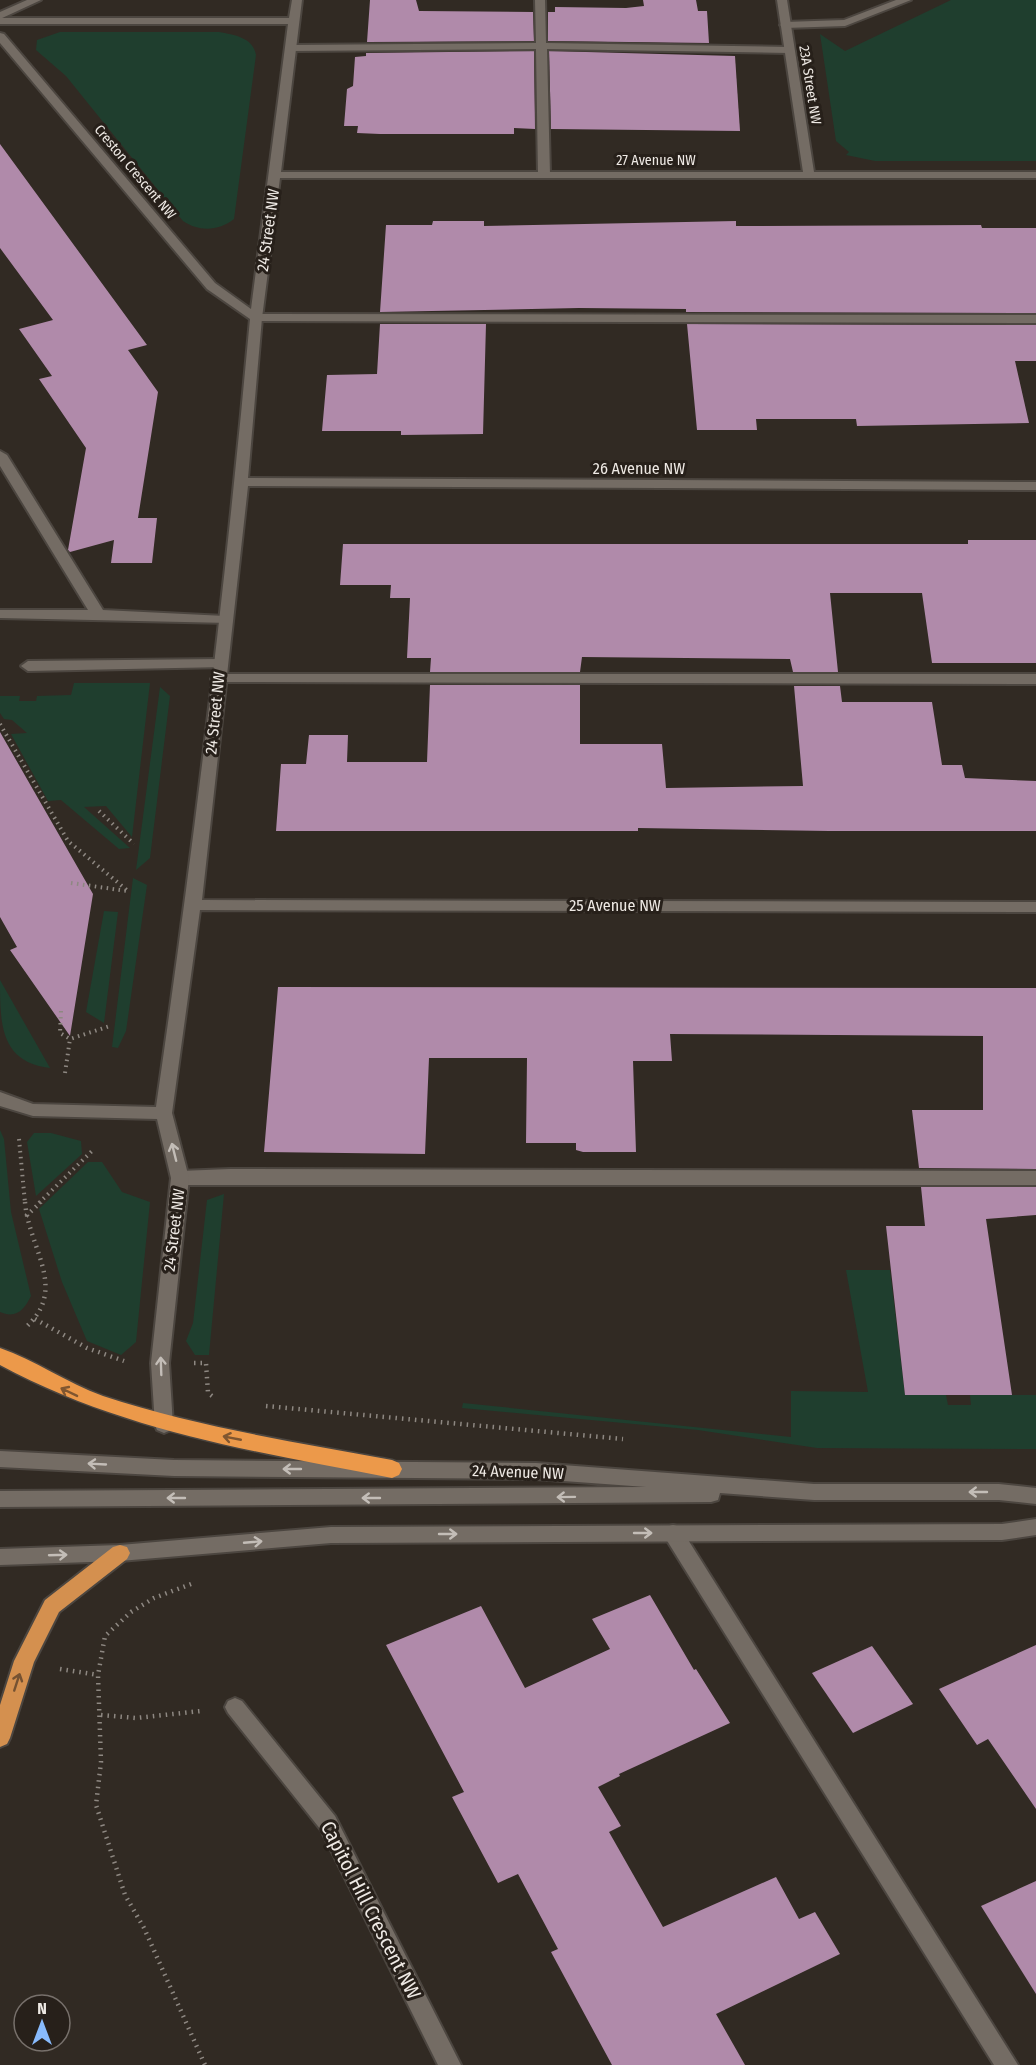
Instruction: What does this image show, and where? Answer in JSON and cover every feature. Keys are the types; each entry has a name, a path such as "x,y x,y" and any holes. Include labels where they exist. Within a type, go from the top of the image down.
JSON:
{"highway":[{"path":"0,1356 78,1396 164,1425 392,1469"},
{"path":"0,1738 24,1661 52,1605 120,1553"}],"street":[{"path":"0,16 36,0"},
{"name":"24 Street NW","path":"164,1425 160,1363 180,1178 164,1113 193,905 241,482 256,318 297,0"},
{"path":"540,0 544,175"},
{"name":"23A Street NW","path":"782,0 809,175"},
{"path":"786,25 845,24 906,0"},
{"path":"0,21 295,21"},
{"name":"Creston Crescent NW","path":"0,36 211,286 256,318"},
{"path":"292,48 541,46 789,50"},
{"name":"27 Avenue NW","path":"276,175 1036,175"},
{"path":"256,318 1036,319"},
{"path":"0,455 98,614"},
{"name":"26 Avenue NW","path":"241,482 1036,486"},
{"path":"0,614 98,614 225,620"},
{"path":"28,666 220,664"},
{"path":"218,680 1036,679"},
{"name":"25 Avenue NW","path":"193,905 1036,906"},
{"path":"4,1101 33,1110 164,1113"},
{"path":"180,1178 230,1176 1036,1178"},
{"name":"24 Avenue NW","path":"0,1459 174,1468 536,1471 814,1492 999,1492 1036,1496"},
{"path":"0,1499 535,1497 814,1492"},
{"path":"0,1557 120,1553 331,1535 1002,1532 1036,1527"},
{"path":"673,1533 1007,2065"},
{"name":"Capitol Hill Crescent NW","path":"235,1707 328,1823 450,2065"}],"path":[{"path":"0,724 68,841 128,891 71,883"},
{"path":"99,812 134,844"},
{"path":"61,1011 60,1033 70,1039 110,1026"},
{"path":"65,1073 70,1039"},
{"path":"4,1101 18,1131 26,1216 47,1286 45,1303 35,1319 20,1332"},
{"path":"26,1216 93,1150"},
{"path":"35,1319 87,1348 134,1363"},
{"path":"189,1363 206,1363 205,1379 208,1393 218,1400"},
{"path":"259,1405 629,1440"},
{"path":"202,1580 154,1598 131,1612 105,1636 98,1675 101,1715 96,1805 125,1895 144,1928 205,2065"},
{"path":"55,1668 98,1675"},
{"path":"101,1715 136,1718 235,1707"}],"green space":[{"path":"951,0 1036,0 1036,161 875,161 846,155 849,152 836,141 820,34 845,51"},
{"path":"60,32 219,32 242,38 251,44 256,55 234,219 222,226 209,229 189,225 183,221 66,76 36,50 37,40"},
{"path":"74,683 150,683 132,837 106,806 84,807 130,848 119,849 61,800 48,801 11,734 27,733 12,720 4,719 0,713 0,696 20,696 19,701 36,701 37,696 71,695"},
{"path":"160,687 170,696 150,858 136,870"},
{"path":"133,878 147,885 126,1031 118,1048 112,1047"},
{"path":"104,911 118,912 104,1023 86,1012"},
{"path":"0,980 50,1068 21,1058 12,1049 3,1026"},
{"path":"0,1130 4,1139 11,1212 31,1296 22,1309 15,1314 0,1312"},
{"path":"34,1133 51,1133 81,1141 82,1154 36,1196 27,1142"},
{"path":"88,1162 102,1162 122,1192 150,1202 136,1342 121,1355 87,1341 62,1282 39,1209"},
{"path":"224,1194 209,1355 195,1355 186,1341 193,1323 207,1200"},
{"path":"846,1270 890,1270 905,1395 946,1395 948,1405 971,1405 970,1395 1036,1395 1036,1449 817,1448 698,1430 462,1408 463,1403 791,1437 791,1391 868,1392"}],"building":[{"path":"370,0 416,0 419,11 533,12 534,41 367,42"},
{"path":"643,0 696,0 698,11 707,11 709,43 548,41 548,12 555,12 555,7 626,8 644,6"},
{"path":"534,51 535,129 514,128 514,134 380,134 357,133 358,126 344,126 347,89 353,86 355,57 366,56 366,53"},
{"path":"549,51 735,56 740,131 551,129"},
{"path":"0,144 147,345 128,350 158,392 138,518 157,518 152,563 111,563 114,540 70,552 68,550 86,448 39,379 52,376 19,329 53,320 0,248"},
{"path":"433,221 484,221 484,226 736,221 736,226 981,225 982,228 1036,228 1036,313 686,312 686,309 579,308 380,312 386,225 432,225"},
{"path":"380,324 486,324 483,434 401,435 401,431 322,431 327,375 377,374"},
{"path":"687,324 1036,325 1036,361 1015,361 1029,423 857,426 856,419 756,419 757,430 697,430"},
{"path":"968,540 1036,540 1036,663 932,663 922,593 830,593 838,672 793,672 790,659 582,657 580,672 430,672 431,658 407,658 410,598 390,598 391,585 340,585 343,544 968,544"},
{"path":"430,685 580,685 580,744 662,744 666,788 803,786 794,686 840,686 842,702 932,702 942,765 962,765 965,778 1036,781 1036,831 638,828 638,831 276,831 281,764 306,764 309,735 348,735 347,762 427,762"},
{"path":"0,732 93,894 70,1036 10,950 17,947 0,917"},
{"path":"278,987 1036,988 1036,1169 919,1168 912,1110 983,1110 983,1036 670,1034 672,1061 633,1061 636,1152 583,1152 576,1150 576,1143 526,1143 527,1058 429,1058 425,1154 264,1152"},
{"path":"921,1187 1036,1187 1036,1215 986,1219 1012,1395 905,1395 886,1226 925,1226"},
{"path":"650,1595 694,1670 696,1669 730,1723 619,1774 620,1776 598,1787 621,1826 609,1832 663,1927 776,1877 799,1919 815,1912 840,1954 716,2014 745,2065 612,2065 551,1952 558,1949 518,1874 498,1883 452,1797 464,1792 386,1645 481,1606 525,1688 610,1649 592,1619"},
{"path":"1036,1645 1036,1809 988,1739 977,1745 939,1689"},
{"path":"872,1646 913,1704 853,1733 812,1673"},
{"path":"1036,1881 1036,1994 981,1906"}]}
